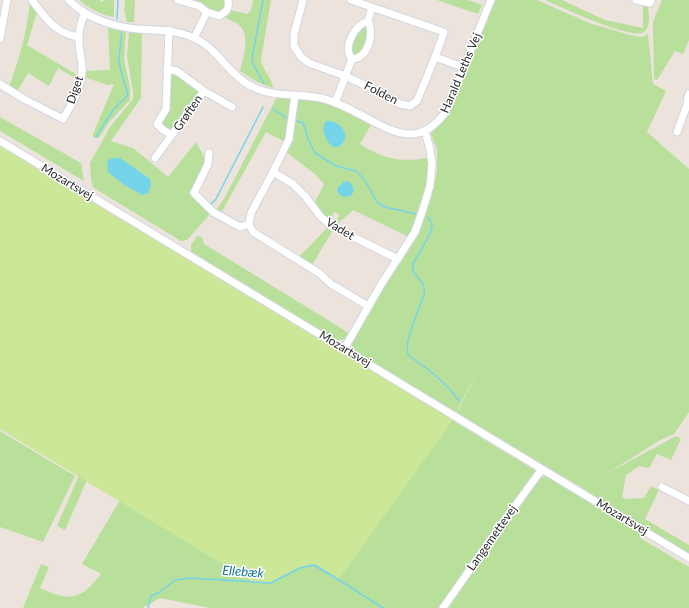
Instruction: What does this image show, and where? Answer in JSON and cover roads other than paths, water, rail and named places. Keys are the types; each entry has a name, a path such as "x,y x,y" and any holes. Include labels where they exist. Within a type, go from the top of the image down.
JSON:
{"street":[{"path":"0,38 7,0"},
{"path":"32,0 48,22 68,36 78,37"},
{"path":"69,0 85,13 101,21 127,28 168,30 194,38 209,48 239,78 248,84 270,93 320,98 335,102 399,133 412,134 425,131 432,164 430,186 415,232 368,306 344,349"},
{"path":"178,0 199,6 207,12 219,16 226,12 229,6 228,0"},
{"name":"Folden","path":"303,0 294,34 294,46 301,57 309,63 345,76 380,92 400,104 410,106 417,101 444,32 351,0"},
{"name":"Harald Leths Vej","path":"425,131 436,124 445,113 491,0"},
{"path":"636,0 650,3 651,0"},
{"path":"352,59 359,57 368,44 371,32 368,21 372,7"},
{"path":"194,38 207,12"},
{"name":"Diget","path":"0,84 24,99 63,119 74,101 82,74 82,59 78,37 85,13"},
{"path":"352,59 349,55 351,39 359,26 368,21"},
{"name":"Grøften","path":"168,30 166,109 157,124 163,130 172,135"},
{"path":"435,57 463,67"},
{"path":"335,102 352,59"},
{"name":"Grøften","path":"168,70 177,71 204,91 232,107"},
{"name":"Grøften","path":"154,158 204,91"},
{"path":"677,132 688,105 689,94"},
{"path":"295,95 289,139 273,172 250,213 250,224 253,232 319,272 331,284 368,306"},
{"name":"Mozartsvej","path":"0,141 689,558"},
{"path":"209,153 208,164 194,193 213,212 240,227 250,224"},
{"name":"Vadet","path":"273,172 293,184 305,196 320,216 331,226 398,259"},
{"name":"Langemettevej","path":"443,608 542,469"},
{"path":"662,487 689,501"}],"water":[{"path":"326,121 336,123 344,130 345,139 338,147 333,147 326,139 324,124"},
{"path":"120,158 150,179 151,186 148,193 142,195 123,184 108,172 108,160"},
{"path":"345,181 349,182 353,186 354,190 352,195 347,197 341,196 337,191 338,187"}],"waterway":[{"path":"117,19 118,0"},
{"path":"263,0 252,58 253,64 264,84"},
{"path":"96,137 113,110 128,94 122,77 119,56 121,33"},
{"path":"211,204 216,199 263,107"},
{"path":"273,109 288,119"},
{"path":"297,121 303,123 308,139 315,153 336,166 356,171 364,179 377,202 385,207 416,214"},
{"path":"428,217 432,223 432,229 413,264 414,272 424,286 424,291 409,336 407,351 409,356 430,371 454,394 459,401"},
{"name":"Ellebæk","path":"148,608 151,596 160,592 175,580 190,578 271,583 300,568 314,565 383,608"}]}
